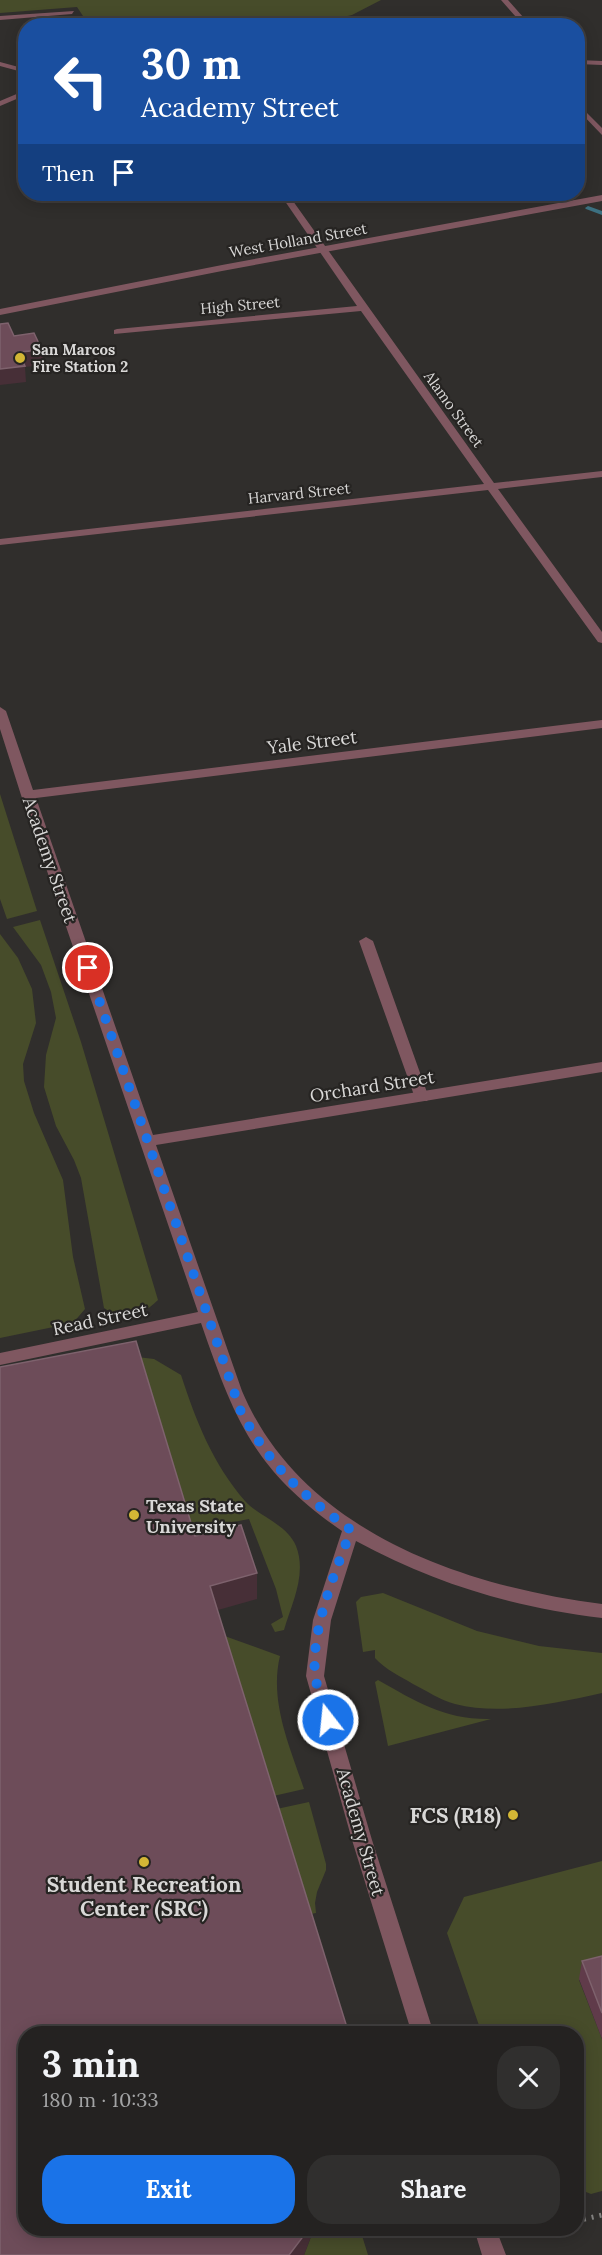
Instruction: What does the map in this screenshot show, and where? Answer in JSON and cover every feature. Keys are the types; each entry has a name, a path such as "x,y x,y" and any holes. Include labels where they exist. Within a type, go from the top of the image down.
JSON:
{"street":[{"path":"504,0 521,18"},
{"path":"0,18 72,12"},
{"path":"585,62 602,63"},
{"path":"0,64 18,70"},
{"path":"0,104 18,96"},
{"path":"585,114 602,133"},
{"name":"West Holland Street","path":"0,312 602,198"},
{"name":"Alamo Street","path":"289,201 325,249 405,368 602,640"},
{"name":"High Street","path":"117,332 365,308"},
{"name":"Harvard Street","path":"0,542 602,474"},
{"name":"Academy Street","path":"0,711 241,1412 272,1461 297,1488 351,1530 326,1598 316,1653 315,1676 362,1840 420,2026"},
{"name":"Yale Street","path":"27,795 602,724"},
{"path":"366,941 422,1098"},
{"name":"Orchard Street","path":"148,1141 602,1067"},
{"name":"Read Street","path":"0,1359 207,1316"},
{"path":"351,1530 417,1562 490,1592 552,1606 602,1611"},
{"path":"487,2236 494,2255"}],"path":[{"path":"584,2219 602,2215"}],"green space":[{"path":"0,0 381,0 352,15 338,18 84,18 77,7 0,13"},
{"path":"0,794 37,911 7,919 0,899"},
{"path":"40,920 81,1042 158,1300 145,1311 132,1316 119,1315 104,1308 81,1178 56,1126 44,1087 46,1055 56,1018 51,992 41,965 13,927"},
{"path":"0,934 18,958 32,989 36,1023 23,1064 24,1081 34,1113 63,1180 73,1257 85,1309 73,1323 0,1338"},
{"path":"137,1357 154,1359 181,1375 199,1425 234,1487 251,1507 280,1526 292,1538 300,1567 294,1599 284,1630 275,1632 271,1624 283,1617 276,1589 249,1519 187,1531"},
{"path":"383,1593 477,1631 539,1646 602,1653 602,1693 529,1707 491,1709 455,1704 444,1700 384,1666 375,1658 375,1650 363,1652 356,1602 361,1597"},
{"path":"219,1634 280,1656 277,1673 279,1707 287,1740 304,1789 269,1797"},
{"path":"378,1680 445,1713 475,1719 491,1719 388,1746 375,1682"},
{"path":"309,1802 326,1870 317,1892 316,1913 305,1915 272,1810"},
{"path":"602,1861 602,1974 579,1980 602,2039 602,2191 591,2194 584,2191 584,2026 479,2026 447,1933 464,1897"},
{"path":"311,2236 362,2236 368,2255 304,2255"}],"building":[{"path":"8,323 14,336 34,333 42,350 19,352 25,366 0,369 0,324"},
{"name":"Student Recreation Center (SRC)","path":"136,1341 195,1536 241,1525 257,1573 210,1586 347,2026 18,2026 18,2236 303,2236 289,2255 0,2255 0,1367"},
{"path":"602,1956 602,2013 582,1961"}],"waterway":[{"path":"588,208 602,213"}],"place":[{"name":"San Marcos Fire Station 2","path":"20,358"},
{"name":"Texas State University","path":"134,1515"},
{"name":"FCS (R18)","path":"513,1815"},
{"name":"Student Recreation Center (SRC)","path":"144,1862"}],"route":[{"path":"88,968 241,1412 272,1461 297,1488 351,1530 326,1598 316,1653 315,1676 328,1720"}]}
